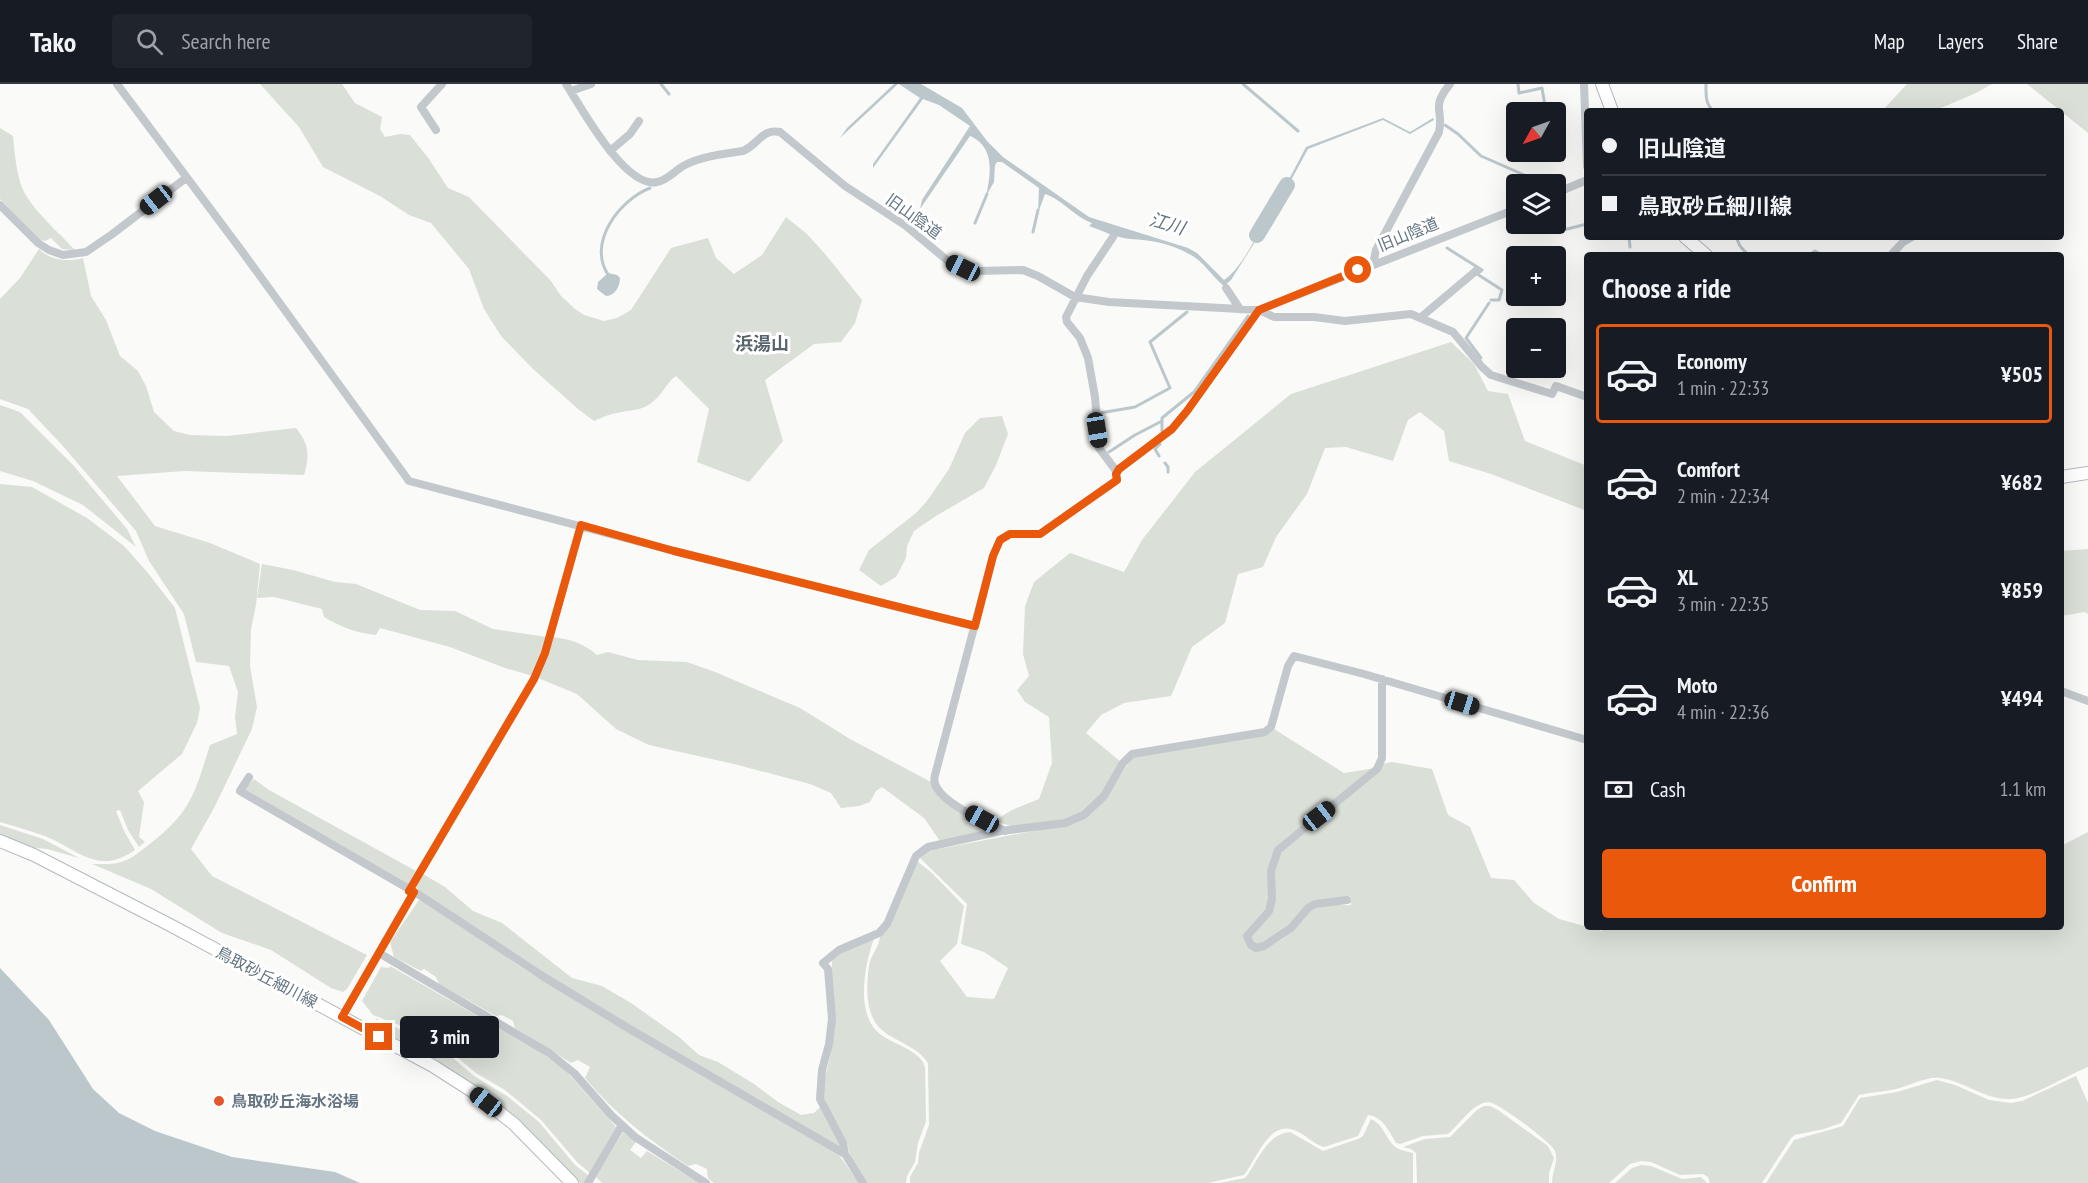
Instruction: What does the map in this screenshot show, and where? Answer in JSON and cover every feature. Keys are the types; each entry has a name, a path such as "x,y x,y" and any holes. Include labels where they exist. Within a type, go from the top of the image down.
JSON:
{"main road":[{"path":"1602,84 1611,108"},
{"path":"1688,240 1702,252"},
{"path":"2064,477 2088,473"},
{"name":"鳥取砂丘細川線","path":"0,841 34,855 433,1066 472,1091 514,1124 572,1183"}],"street":[{"path":"117,84 409,481 674,551 975,626"},
{"path":"436,130 421,107 442,84"},
{"path":"568,88 591,84"},
{"path":"1373,264 1376,250 1439,132 1438,102 1450,84"},
{"path":"1584,84 1585,108"},
{"name":"旧山陰道","path":"568,88 610,151 636,176 646,182 656,183 666,179 685,165 706,158 743,151 766,132 772,130 780,132 845,186 906,226 948,261 963,268 979,271 1023,270 1075,297 1154,306 1259,310 1506,212"},
{"path":"610,151 630,134 639,121"},
{"path":"0,205 38,243 49,250 63,255 86,252 186,178"},
{"path":"1566,189 1584,181"},
{"path":"1006,831 950,801 937,790 934,783 935,775 993,556 1000,540 1010,534 1040,534 1117,480 1117,472 1099,448 1095,397 1088,358 1080,338 1065,317 1113,237"},
{"path":"1895,252 1907,240"},
{"path":"1420,318 1477,270"},
{"path":"1226,288 1240,309"},
{"path":"1117,472 1172,429 1259,310 1274,317 1314,317 1345,321 1406,314 1453,332 1491,375 1552,394 1556,386 1584,396"},
{"path":"342,1017 534,679 545,653 581,525"},
{"path":"863,1183 845,1154 843,1143 820,1100 822,1070 829,1044 831,1019 828,969 823,963 839,950 879,933 888,924 916,856 928,847 1006,831 1065,823 1084,815 1104,796 1123,763 1132,754 1265,732 1271,727 1288,666 1294,656 1382,679 1584,739"},
{"path":"1347,900 1316,904 1302,913 1291,928 1256,948 1251,945 1247,936 1269,911 1272,899 1271,871 1278,850 1377,769 1382,758 1382,679"},
{"path":"2064,692 2088,701"},
{"path":"249,777 240,791 411,892 574,995 845,1154"},
{"path":"379,953 549,1053 574,1073 635,1137 706,1183"},
{"path":"588,1183 622,1125"}],"shaded area":[{"path":"260,84 342,84 355,103 382,117 380,129 385,137 410,135 448,188 469,197 551,281 561,296 584,315 604,321 617,318 631,310 671,248 708,238 716,258 734,274 762,255 786,217 807,234 862,300 855,323 841,342 814,344 765,380 783,441 749,482 697,462 709,409 676,376 658,397 646,406 611,414 594,421 532,368 501,336 484,309 469,269 431,223 409,215 380,196 323,167 299,127"},
{"path":"894,84 898,84 840,138 847,128"},
{"path":"899,84 921,84 962,108 987,141 1003,157 1089,217 1188,248 1197,253 1224,280 1237,268 1268,216 1270,218 1231,280 1224,286 1199,261 1182,250 1160,243 1119,237 1089,226 1092,223 1051,196 1045,194 1038,213 1039,188 1002,162 997,162 995,165 994,182 986,196 990,170 987,154 984,147 970,136 920,209 922,200 970,126 939,105 923,99 873,168 873,164 920,98"},
{"path":"1907,84 1992,84 1941,108 1885,108"},
{"path":"2027,84 2088,84 2088,133 2064,114 2064,108 2057,108"},
{"path":"1383,118 1410,132 1433,118 1434,120 1410,134 1383,120 1308,149 1276,204 1306,147"},
{"path":"0,128 13,136 19,179 28,199 75,250 62,249 51,238 45,241 40,240 0,199"},
{"path":"39,249 60,260 83,258 91,296 106,320 120,356 138,371 146,386 154,412 174,431 190,435 227,436 296,428 304,439 308,456 304,475 184,471 117,476 155,526 210,543 260,564 251,629 250,666 257,707 252,729 214,808 191,849 212,876 367,955 343,992 331,988 271,950 222,933 151,889 92,864 118,863 130,858 165,832 175,821 196,788 210,745 237,734 235,717 238,692 229,666 196,662 184,614 149,561 136,531 28,409 0,399 0,299 20,278"},
{"path":"608,273 617,275 620,281 614,292 606,296 597,289 598,282"},
{"path":"1451,342 1474,364 1488,391 1508,394 1525,441 1584,465 1584,510 1491,474 1449,461 1444,431 1420,412 1408,420 1393,461 1346,447 1325,448 1307,494 1276,537 1263,567 1238,574 1225,623 1192,647 1171,696 1124,703 1101,715 1086,733 1121,762 1104,791 1083,812 1067,819 1011,826 994,821 1012,810 1039,799 1052,763 1049,717 1025,702 1017,690 1029,676 1023,654 1025,606 1034,582 1070,553 1124,572 1142,540 1195,472 1291,394"},
{"path":"0,405 20,412 73,465 127,529 136,547 83,505 33,481 0,471"},
{"path":"1002,416 1008,434 984,488 914,531 907,546 906,558 896,577 881,586 859,570 869,550 916,513 927,501 949,469 965,433 980,418"},
{"path":"0,484 32,487 87,518 124,546 175,608 200,708 197,723 182,754 138,791 144,802 139,837 145,842 139,847 128,830 120,810 116,811 135,850 110,861 89,858 45,836 0,822"},
{"path":"2088,549 2088,614 2085,612 2064,616 2064,551"},
{"path":"262,564 335,582 356,584 420,610 455,611 493,629 547,637 533,676 450,647 380,628 376,635 362,633 343,627 324,617 322,609 274,597 257,598"},
{"path":"552,637 576,642 597,655 608,652 638,660 687,662 800,708 850,739 931,782 932,785 999,830 940,841 924,818 882,787 876,791 870,802 841,808 831,793 810,784 649,745 616,729 577,694 538,678"},
{"path":"1274,729 1344,773 1376,768 1289,837 1276,850 1269,867 1270,895 1267,907 1246,931 1247,945 1255,950 1266,948 1283,938 1295,928 1307,912 1314,908 1328,905 1351,905 1350,896 1306,905 1291,925 1261,945 1252,942 1250,938 1253,931 1265,920 1274,904 1275,862 1280,853 1300,834 1375,774 1382,764 1392,762 1432,769 1448,815 1470,827 1491,878 1514,880 1534,903 1559,919 1584,926 1584,930 2064,930 2064,844 2088,832 2088,1067 2039,1091 2011,1099 1992,1097 1940,1078 1859,1095 1841,1123 1791,1138 1762,1183 1710,1183 1708,1177 1703,1174 1680,1175 1651,1162 1641,1161 1630,1164 1609,1183 1552,1183 1556,1159 1552,1147 1516,1117 1488,1102 1473,1109 1448,1134 1423,1136 1400,1144 1396,1143 1382,1122 1368,1115 1358,1136 1324,1147 1294,1130 1285,1128 1270,1136 1244,1175 1208,1183 910,1183 910,1177 918,1163 919,1153 929,1125 928,1063 919,1053 877,1025 870,1010 867,983 870,963 881,934 889,926 917,861 964,906 957,944 940,961 967,997 994,999 1008,968 984,952 961,944 967,904 920,858 928,851 1075,823 1086,817 1107,798 1130,760 1136,756 1269,734"},
{"path":"254,779 269,790 416,871 407,887 246,790 245,788"},
{"path":"0,825 43,839 79,858 47,849 27,847 0,837"},
{"path":"423,874 445,887 473,911 502,923 572,978 602,986 631,1003 679,1037 699,1055 718,1062 778,1102 801,1115 814,1113 820,1107 842,1148 639,1032 534,967 418,890 416,884"},
{"path":"419,900 532,974 839,1155 859,1183 714,1183 708,1176 707,1169 696,1164 688,1166 620,1115 585,1078 590,1067 578,1060 571,1063 515,1028 513,1021 502,1015 496,1016 439,984 436,977 424,969 421,971 394,957 390,942"},
{"path":"875,936 865,973 864,1001 867,1014 872,1025 880,1034 912,1052 925,1067 926,1121 918,1143 915,1162 907,1176 906,1183 867,1183 851,1158 847,1143 823,1096 831,1052 832,962 835,955"},
{"path":"390,966 539,1051 567,1072 616,1127 590,1173 577,1162 541,1120 505,1090 476,1073 441,1044 373,1015 362,1001 381,967 389,968"},
{"path":"0,968 49,1020 93,1089 119,1113 155,1131 232,1157 335,1172 360,1183 0,1183"},
{"path":"375,1018 440,1047 474,1076 507,1096 539,1122 575,1165 589,1176 585,1183 580,1183 518,1121 433,1059 374,1025 377,1021"},
{"path":"2076,1076 2088,1103 2088,1183 1766,1183 1794,1140 1843,1126 1860,1098 1897,1092 1937,1080 1989,1100 2011,1103 2022,1101"},
{"path":"1484,1106 1498,1110 1548,1146 1554,1158 1549,1173 1549,1183 1417,1183 1416,1153 1403,1147 1425,1139 1450,1137"},
{"path":"1371,1119 1378,1124 1396,1147 1413,1153 1413,1183 1219,1183 1245,1178 1263,1150 1282,1134 1290,1132 1323,1151 1363,1136"},
{"path":"623,1132 636,1142 630,1150 641,1158 647,1151 699,1183 602,1183 596,1177"},
{"path":"1641,1165 1651,1166 1682,1179 1701,1177 1707,1183 1615,1183 1632,1168"}],"waterway":[{"path":"661,84 669,94"},
{"path":"1243,84 1298,131"},
{"path":"1518,84 1519,93 1542,88 1544,102"},
{"path":"1706,84 1706,95 1711,108"},
{"name":"江川","path":"1445,125 1481,156 1522,174"},
{"name":"江川","path":"1257,235 1287,185"},
{"path":"609,276 603,264 601,250 609,224 627,202 650,188"},
{"path":"975,223 987,194"},
{"path":"1033,232 1038,210"},
{"name":"江川","path":"1566,229 1584,225"},
{"name":"江川","path":"1629,240 1630,247"},
{"path":"1737,240 1745,252"},
{"path":"1447,248 1482,270 1477,274 1502,290 1499,300 1491,300"},
{"path":"1481,358 1466,338 1489,303"},
{"path":"1100,413 1135,407 1170,388 1150,342 1187,312"},
{"path":"1162,431 1162,418 1194,392 1248,316"},
{"path":"1109,452 1162,421"},
{"path":"1159,456 1155,449 1160,444"},
{"path":"1165,463 1168,472"}],"place":[{"name":"鳥取砂丘海水浴場","path":"219,1101"}],"district":[{"name":"浜湯山","path":"762,344"}],"route":[{"path":"379,1037 342,1017 414,892 409,891 534,679 545,653 581,525 674,551 975,626 993,556 1000,540 1010,534 1040,534 1117,480 1116,474 1119,469 1172,429 1259,310 1358,270"}]}
